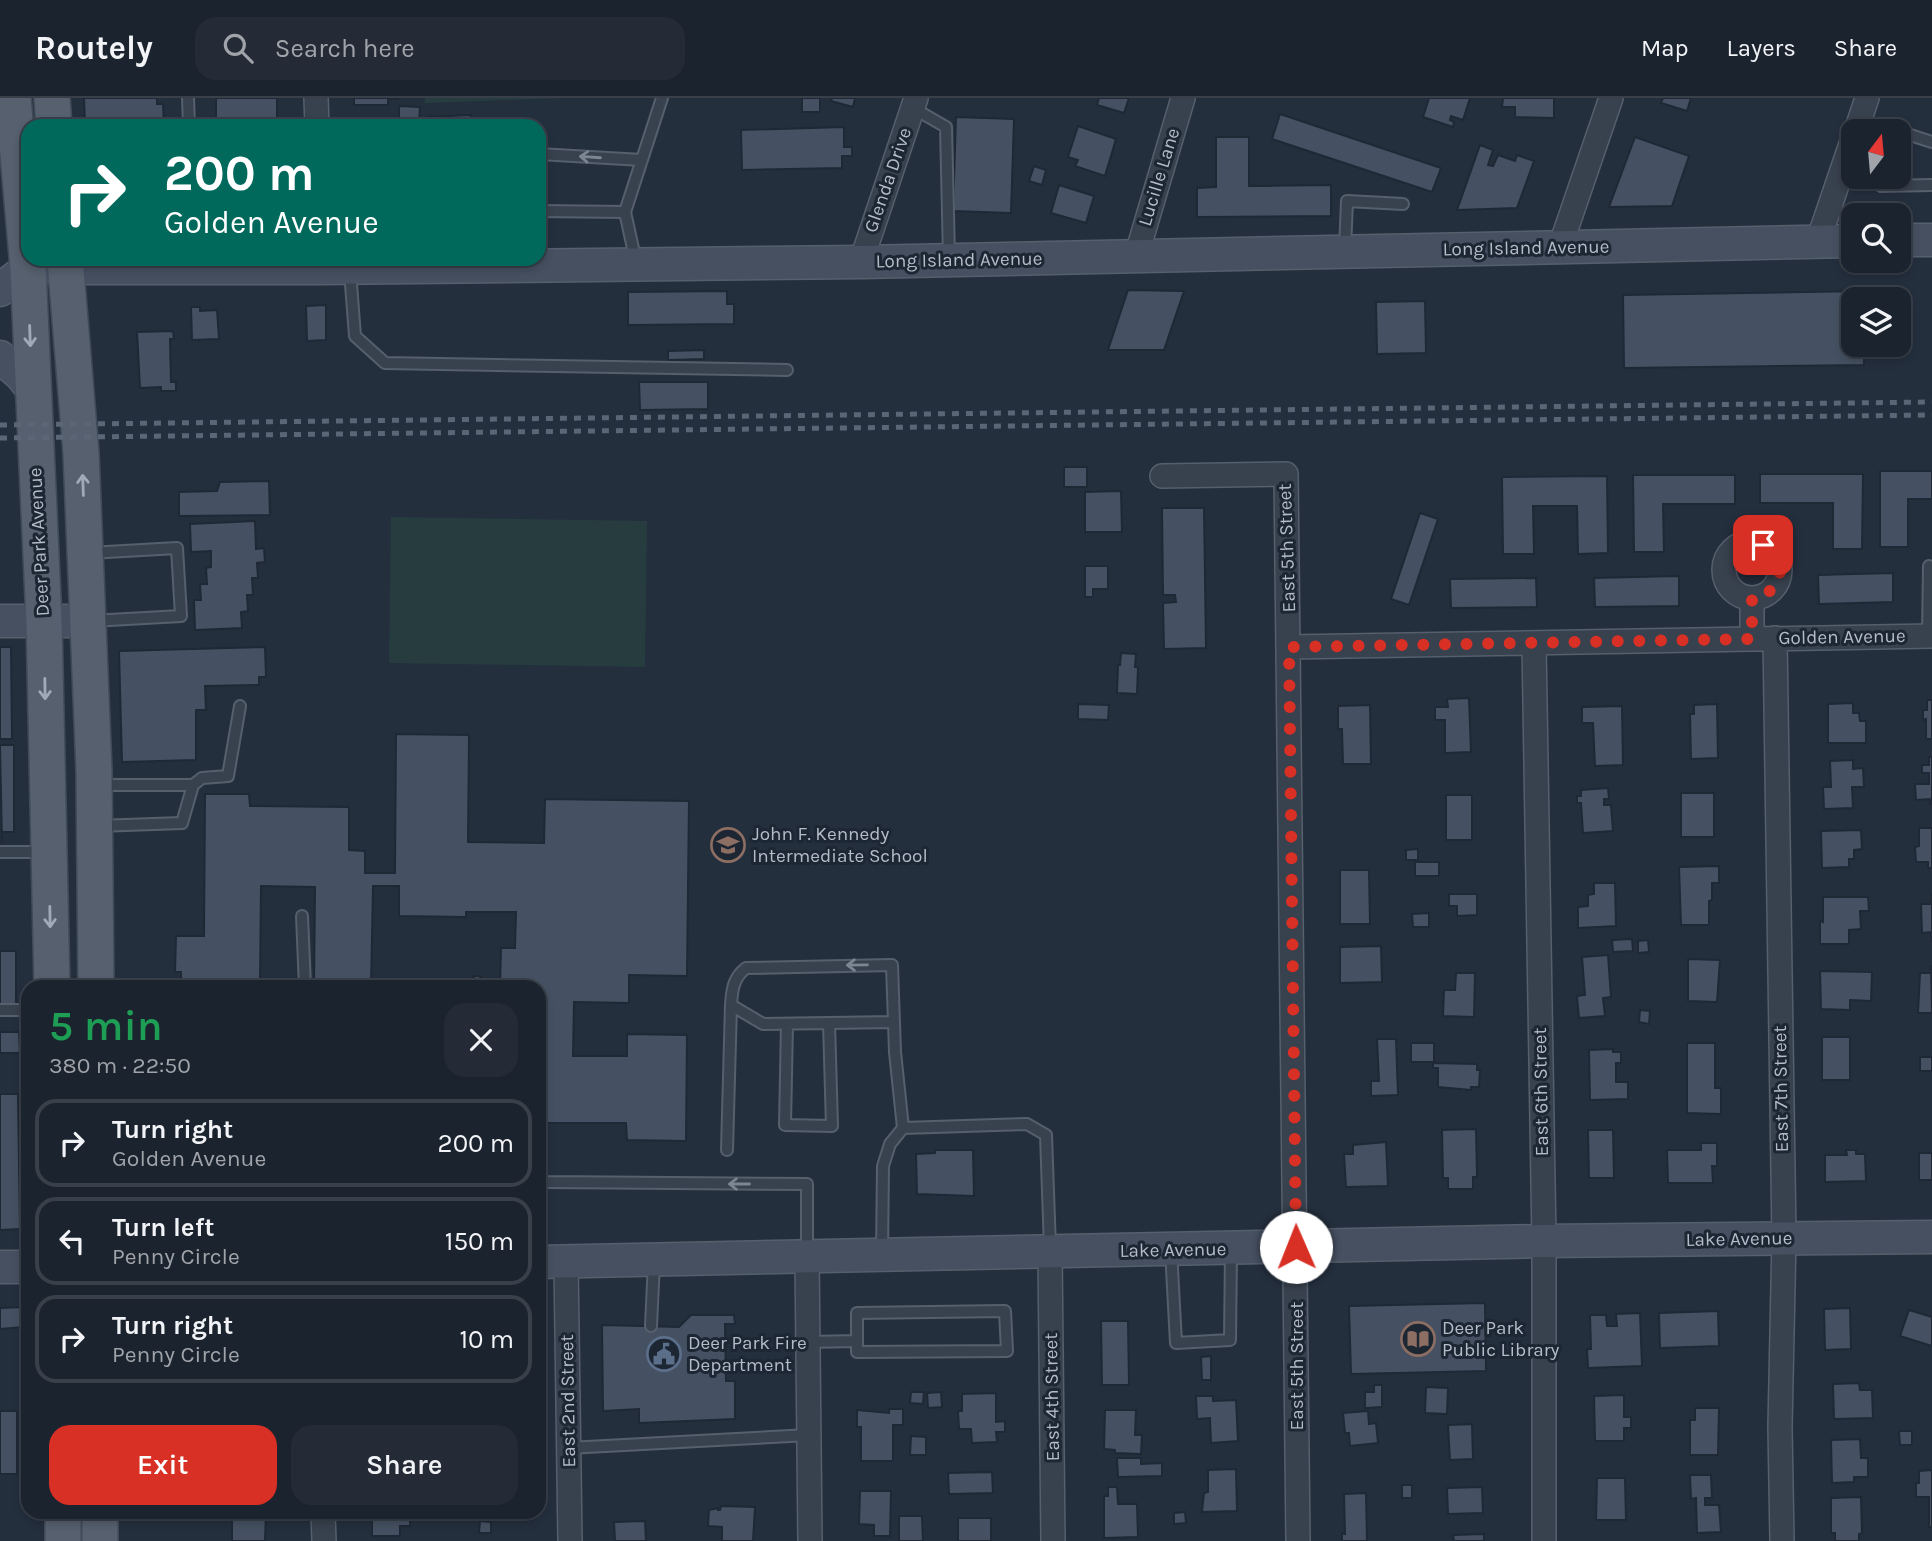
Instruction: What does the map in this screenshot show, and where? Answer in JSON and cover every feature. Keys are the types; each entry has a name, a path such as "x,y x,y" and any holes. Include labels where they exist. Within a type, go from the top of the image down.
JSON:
{"main road":[{"path":"52,98 54,119"},
{"name":"Deer Park Avenue","path":"12,118 21,224"},
{"path":"65,266 81,453 94,785 96,980"},
{"name":"Deer Park Avenue","path":"27,268 44,621 52,980"},
{"path":"63,1519 63,1541"},
{"path":"100,1519 100,1541"}],"street":[{"path":"316,98 317,119"},
{"name":"Lucille Lane","path":"1136,257 1183,98"},
{"path":"1560,247 1611,98"},
{"path":"1860,119 1867,98"},
{"name":"Glenda Drive","path":"861,261 914,103"},
{"path":"1818,241 1841,173"},
{"path":"1911,240 1932,240"},
{"name":"Long Island Avenue","path":"546,263 636,265 1136,257 1841,241"},
{"name":"Long Island Avenue","path":"27,268 42,266"},
{"path":"0,290 27,268"},
{"path":"0,358 21,375 32,389"},
{"name":"East 5th Street","path":"1162,476 1286,474 1298,1541"},
{"path":"1752,598 1752,639"},
{"path":"0,621 88,621"},
{"name":"Golden Avenue","path":"1289,647 1930,636"},
{"name":"East 7th Street","path":"1775,638 1783,1238 1780,1427 1782,1541"},
{"name":"East 6th Street","path":"1534,643 1544,1241 1544,1541"},
{"name":"Lake Avenue","path":"552,1262 1544,1241 1932,1237"},
{"name":"East 4th Street","path":"1050,1253 1053,1541"},
{"path":"807,1257 810,1541"},
{"name":"East 2nd Street","path":"552,1262 568,1448 569,1541"},
{"path":"0,1267 21,1267"},
{"path":"323,1519 324,1541"}],"lane":[{"path":"188,98 189,119"},
{"path":"636,265 625,212 663,98"},
{"path":"914,103 946,127 949,260"},
{"path":"1911,135 1932,142"},
{"path":"546,154 642,160"},
{"path":"1911,186 1932,185"},
{"path":"1345,252 1347,201 1403,204"},
{"path":"546,211 625,212"},
{"path":"329,266 355,336 385,363 787,370"},
{"path":"85,553 177,548 181,616 88,621"},
{"path":"1929,566 1930,636"},
{"path":"95,826 182,823 193,785 202,778 228,776 240,706"},
{"path":"94,785 193,785"},
{"path":"0,852 49,852"},
{"path":"302,916 305,980"},
{"path":"727,1150 731,1005 737,975 746,968 892,965 903,1128 890,1144 883,1166 883,1256"},
{"path":"731,1005 763,1024 894,1022"},
{"path":"0,1010 21,1010"},
{"path":"787,1024 785,1125 832,1126 829,1023"},
{"path":"903,1128 1027,1124 1046,1135 1050,1253"},
{"path":"546,1182 807,1184 807,1257"},
{"path":"1171,1250 1176,1343 1230,1340 1231,1248"},
{"path":"651,1326 654,1260"},
{"path":"1006,1311 1007,1351 857,1352 857,1340 857,1313 1006,1311"},
{"path":"808,1342 857,1340"},
{"path":"568,1448 809,1435"}],"green space":[{"path":"426,98 561,98 424,103"},
{"path":"391,517 647,521 645,667 389,663"}],"building":[{"path":"84,98 157,98 157,104 163,104 164,119 85,119"},
{"path":"216,98 277,98 277,119 216,119"},
{"path":"354,98 398,99 388,99 388,105 354,105"},
{"path":"802,98 820,98 820,112 802,112"},
{"path":"832,98 855,98 853,107 831,101"},
{"path":"1099,98 1129,98 1124,113 1097,105"},
{"path":"1429,98 1470,98 1463,120 1451,116 1453,127 1423,117"},
{"path":"1503,98 1554,98 1554,118 1515,117 1515,107 1502,107"},
{"path":"1663,98 1691,98 1687,111 1661,103"},
{"path":"399,106 420,107 419,119 399,119"},
{"path":"1280,114 1441,168 1432,192 1272,139"},
{"path":"471,115 471,119 426,119"},
{"path":"956,117 1014,119 1011,213 953,211"},
{"path":"1078,126 1116,139 1105,176 1075,166 1078,160 1068,157"},
{"path":"844,127 844,147 852,147 852,156 842,156 842,168 742,170 741,130"},
{"path":"1216,137 1249,137 1249,186 1331,185 1331,216 1197,217 1197,188 1216,187"},
{"path":"1635,137 1689,156 1672,206 1609,207"},
{"path":"1480,145 1493,150 1488,165 1493,166 1498,155 1515,161 1517,155 1534,161 1517,208 1457,210"},
{"path":"1034,166 1046,170 1042,185 1029,181"},
{"path":"1059,185 1094,196 1086,223 1051,213"},
{"path":"1128,290 1184,291 1164,350 1108,350"},
{"path":"727,291 727,304 734,304 734,324 628,325 628,292"},
{"path":"1841,291 1841,357 1864,357 1864,365 1624,368 1623,295"},
{"path":"1425,301 1426,353 1377,354 1376,302"},
{"path":"326,305 326,340 307,341 306,306"},
{"path":"191,307 200,307 200,311 217,310 219,339 192,340"},
{"path":"173,331 174,339 170,339 171,382 176,382 176,391 161,391 161,387 140,388 137,332"},
{"path":"704,350 704,359 668,360 668,351"},
{"path":"639,382 708,382 708,409 640,410"},
{"path":"1064,467 1087,467 1087,487 1064,487"},
{"path":"1880,471 1932,471 1932,499 1908,499 1908,547 1880,547"},
{"path":"1760,474 1863,474 1862,549 1833,549 1833,503 1760,503"},
{"path":"1633,475 1735,475 1735,504 1663,504 1664,552 1634,552"},
{"path":"1607,476 1608,553 1578,554 1577,506 1533,506 1534,554 1503,554 1502,477"},
{"path":"269,481 270,515 179,516 179,492 217,491 220,482"},
{"path":"1121,491 1122,532 1085,532 1085,492"},
{"path":"1162,508 1204,508 1206,648 1164,649 1163,603 1176,602 1175,595 1163,595"},
{"path":"1420,513 1438,519 1409,605 1391,599"},
{"path":"255,521 256,549 264,548 265,562 257,563 258,578 252,578 253,595 247,595 248,611 241,612 242,628 195,630 194,600 201,600 200,584 207,584 206,568 211,567 211,551 191,552 190,524"},
{"path":"1085,566 1108,566 1108,589 1093,589 1093,597 1085,597"},
{"path":"1893,573 1893,602 1819,604 1818,575"},
{"path":"1679,576 1679,606 1595,607 1594,578"},
{"path":"1536,578 1537,607 1451,608 1450,579"},
{"path":"0,647 11,647 12,739 0,739"},
{"path":"265,647 266,677 259,677 259,685 205,686 206,710 196,710 196,760 122,762 119,651"},
{"path":"1121,653 1136,654 1137,694 1117,693"},
{"path":"1469,698 1471,752 1445,753 1445,720 1435,720 1435,707 1448,707 1447,699"},
{"path":"1927,700 1932,700 1932,739 1926,739 1926,719 1923,720"},
{"path":"1853,703 1853,713 1859,713 1860,721 1866,721 1866,743 1828,743 1828,704"},
{"path":"1078,704 1109,705 1108,720 1078,719"},
{"path":"1717,704 1718,758 1691,759 1690,714 1694,714 1694,705"},
{"path":"1370,705 1371,764 1343,764 1338,706"},
{"path":"1622,706 1623,765 1595,766 1593,723 1582,723 1582,707"},
{"path":"396,734 469,735 468,842 544,843 545,799 689,801 687,976 629,975 629,1003 574,1002 573,1056 627,1056 627,1034 687,1035 686,1141 627,1140 626,1123 546,1123 546,980 500,980 501,948 515,948 516,912 466,912 466,917 399,916 399,886 373,886 371,980 314,980 315,887 261,886 260,980 181,980 181,972 175,972 176,936 204,936 205,794 249,794 250,806 349,807 349,850 365,851 365,873 395,873"},
{"path":"0,745 14,745 14,832 2,832 2,843"},
{"path":"1929,757 1932,757 1932,804 1930,799 1916,800 1915,784 1929,784 1929,773 1922,773 1922,765 1929,765"},
{"path":"1853,760 1853,769 1863,768 1864,787 1852,787 1853,808 1824,809 1823,787 1831,787 1830,761"},
{"path":"1608,788 1609,799 1604,799 1604,805 1611,805 1613,831 1583,833 1581,803 1577,803 1577,796 1581,796 1581,790"},
{"path":"1681,793 1714,793 1714,837 1681,837"},
{"path":"1446,795 1472,795 1472,840 1446,840"},
{"path":"1919,828 1932,828 1932,868 1928,868 1928,862 1916,862 1915,847 1919,846"},
{"path":"1861,830 1862,849 1854,850 1854,859 1849,859 1849,867 1822,868 1821,831"},
{"path":"1418,849 1418,860 1406,860 1406,850"},
{"path":"1415,862 1439,862 1439,876 1415,876"},
{"path":"1719,866 1719,883 1712,883 1709,925 1681,925 1679,867"},
{"path":"1340,870 1369,870 1370,924 1340,924"},
{"path":"1594,883 1615,883 1616,926 1578,928 1578,907 1588,906 1588,895 1594,894"},
{"path":"1932,893 1932,942 1931,932 1922,933 1921,904 1931,904"},
{"path":"1449,894 1477,894 1477,915 1457,916 1457,906 1449,906"},
{"path":"1823,897 1868,897 1869,911 1860,911 1861,929 1849,930 1849,944 1820,944"},
{"path":"1429,913 1429,927 1413,927 1412,914"},
{"path":"1632,939 1633,951 1613,952 1612,940"},
{"path":"1648,940 1649,952 1638,953 1638,941"},
{"path":"1381,946 1382,982 1340,983 1340,947"},
{"path":"0,951 16,951 16,1007 0,1007"},
{"path":"1608,955 1611,997 1603,998 1605,1016 1579,1018 1577,996 1585,995 1582,957"},
{"path":"1688,959 1720,960 1717,1002 1688,1001"},
{"path":"1931,965 1932,1013 1918,1013 1920,973 1931,973"},
{"path":"1820,971 1872,972 1871,1001 1850,1000 1850,1010 1821,1009"},
{"path":"1456,973 1475,973 1474,1017 1443,1016 1444,990 1455,990"},
{"path":"472,977 482,977 483,980 471,980"},
{"path":"1640,1010 1650,1011 1649,1024 1639,1022"},
{"path":"0,1032 19,1032 20,1053 0,1053"},
{"path":"1822,1037 1850,1037 1850,1080 1822,1080"},
{"path":"1377,1039 1396,1039 1398,1095 1371,1096 1371,1081 1379,1081"},
{"path":"1411,1043 1434,1043 1434,1062 1411,1062"},
{"path":"1687,1043 1715,1043 1715,1088 1721,1088 1721,1114 1687,1113"},
{"path":"1613,1049 1613,1052 1621,1052 1621,1063 1616,1063 1616,1082 1628,1082 1628,1099 1590,1100 1589,1050"},
{"path":"1920,1057 1932,1057 1932,1071 1920,1071"},
{"path":"1433,1063 1477,1064 1477,1070 1480,1070 1479,1087 1471,1087 1471,1090 1438,1087 1438,1068 1433,1068"},
{"path":"0,1094 18,1094 20,1229 0,1230"},
{"path":"1476,1129 1477,1177 1473,1177 1473,1189 1448,1189 1448,1178 1443,1178 1442,1130"},
{"path":"1588,1130 1613,1130 1614,1178 1589,1178"},
{"path":"1386,1142 1388,1186 1346,1187 1344,1154 1353,1154 1353,1145"},
{"path":"1701,1143 1717,1143 1717,1166 1712,1166 1713,1183 1668,1183 1667,1150 1701,1150"},
{"path":"935,1150 973,1150 974,1196 917,1194 916,1154 935,1153"},
{"path":"1846,1150 1865,1154 1866,1181 1825,1182 1825,1155 1847,1155"},
{"path":"1919,1153 1932,1153 1932,1180 1919,1180"},
{"name":"Deer Park Public Library","path":"1485,1303 1486,1371 1351,1374 1349,1306"},
{"path":"21,1307 21,1327 0,1329 0,1308"},
{"path":"1850,1308 1851,1349 1825,1350 1824,1309"},
{"path":"1909,1310 1932,1317 1932,1346 1900,1336"},
{"path":"1718,1311 1719,1346 1660,1348 1659,1313"},
{"path":"1640,1313 1642,1366 1588,1368 1587,1349 1591,1349 1590,1315 1606,1315 1607,1326 1617,1326 1616,1314"},
{"name":"Deer Park Fire Department","path":"691,1315 734,1315 735,1324 725,1324 726,1381 735,1381 735,1419 639,1423 639,1409 603,1411 602,1325 679,1327"},
{"path":"1101,1321 1128,1321 1129,1385 1102,1385"},
{"path":"1211,1356 1211,1380 1202,1380 1201,1357"},
{"path":"1859,1383 1860,1390 1872,1390 1873,1418 1834,1419 1833,1384"},
{"path":"1374,1385 1382,1385 1382,1407 1365,1408 1365,1392 1374,1392"},
{"path":"1426,1387 1448,1388 1447,1414 1425,1413"},
{"path":"911,1392 924,1392 923,1404 910,1403"},
{"path":"941,1392 942,1407 928,1408 927,1393"},
{"path":"996,1393 996,1422 1005,1421 1005,1432 996,1432 997,1442 972,1443 971,1429 959,1429 958,1411 962,1411 962,1394"},
{"path":"1624,1395 1624,1417 1631,1417 1631,1428 1624,1428 1624,1441 1595,1441 1594,1396"},
{"path":"1196,1396 1213,1396 1213,1401 1236,1400 1238,1441 1211,1443 1210,1418 1197,1419"},
{"path":"1695,1408 1719,1408 1718,1455 1690,1455 1690,1420 1695,1420"},
{"path":"889,1409 903,1409 903,1425 893,1425 893,1461 861,1461 861,1427 857,1427 857,1410 889,1413"},
{"path":"1105,1410 1136,1410 1135,1435 1142,1435 1141,1454 1115,1453 1115,1450 1104,1449"},
{"path":"0,1411 17,1411 17,1474 0,1474"},
{"path":"1368,1411 1369,1424 1376,1423 1378,1443 1350,1446 1349,1433 1345,1433 1343,1413"},
{"path":"1472,1424 1473,1459 1450,1460 1448,1425"},
{"path":"1899,1431 1912,1431 1912,1445 1900,1445"},
{"path":"911,1436 926,1437 926,1455 910,1455"},
{"path":"1860,1439 1861,1458 1868,1458 1868,1477 1854,1477 1854,1482 1832,1483 1831,1440"},
{"path":"1117,1458 1141,1458 1141,1464 1162,1463 1162,1476 1118,1477"},
{"path":"1236,1469 1237,1511 1202,1512 1204,1493 1208,1492 1208,1470"},
{"path":"1932,1470 1932,1527 1929,1527 1929,1497 1916,1497 1916,1483 1919,1483 1919,1471"},
{"path":"992,1472 993,1493 949,1494 948,1473"},
{"path":"1690,1475 1711,1475 1712,1498 1705,1498 1705,1505 1719,1505 1721,1532 1697,1533 1696,1498 1691,1499"},
{"path":"1597,1478 1625,1478 1626,1520 1596,1520"},
{"path":"1402,1485 1412,1485 1412,1498 1402,1498"},
{"path":"1108,1487 1117,1487 1118,1504 1137,1504 1138,1537 1104,1538 1104,1496 1108,1496"},
{"path":"1482,1487 1483,1513 1448,1514 1447,1488"},
{"path":"860,1491 891,1491 890,1536 874,1536 874,1525 859,1524"},
{"path":"1366,1493 1367,1541 1342,1541 1342,1533 1345,1534 1344,1494"},
{"path":"1861,1497 1862,1533 1859,1534 1859,1541 1835,1541 1835,1533 1831,1533 1831,1498"},
{"path":"721,1506 755,1507 753,1541 722,1541 722,1527 708,1526 709,1510 720,1510"},
{"path":"1185,1512 1186,1523 1174,1524 1174,1513"},
{"path":"899,1516 922,1516 923,1541 899,1541"},
{"path":"958,1518 991,1518 991,1541 958,1541"},
{"path":"232,1519 266,1519 265,1541 232,1541"},
{"path":"410,1519 410,1526 400,1526 400,1536 372,1536 372,1520 367,1520"},
{"path":"480,1521 491,1522 491,1533 479,1533"},
{"path":"645,1521 646,1541 615,1541 614,1522"},
{"path":"1484,1534 1484,1541 1454,1541 1453,1535"}],"railway":[{"path":"0,425 1932,402"},
{"path":"0,438 1932,415"}],"place":[{"name":"John F. Kennedy Intermediate School","path":"728,845"},
{"name":"Deer Park Public Library","path":"1418,1339"},
{"name":"Deer Park Fire Department","path":"664,1354"}],"route":[{"path":"1296,1247 1289,647 1752,639 1752,598 1769,592 1776,585 1779,576 1777,558 1763,545"}]}
